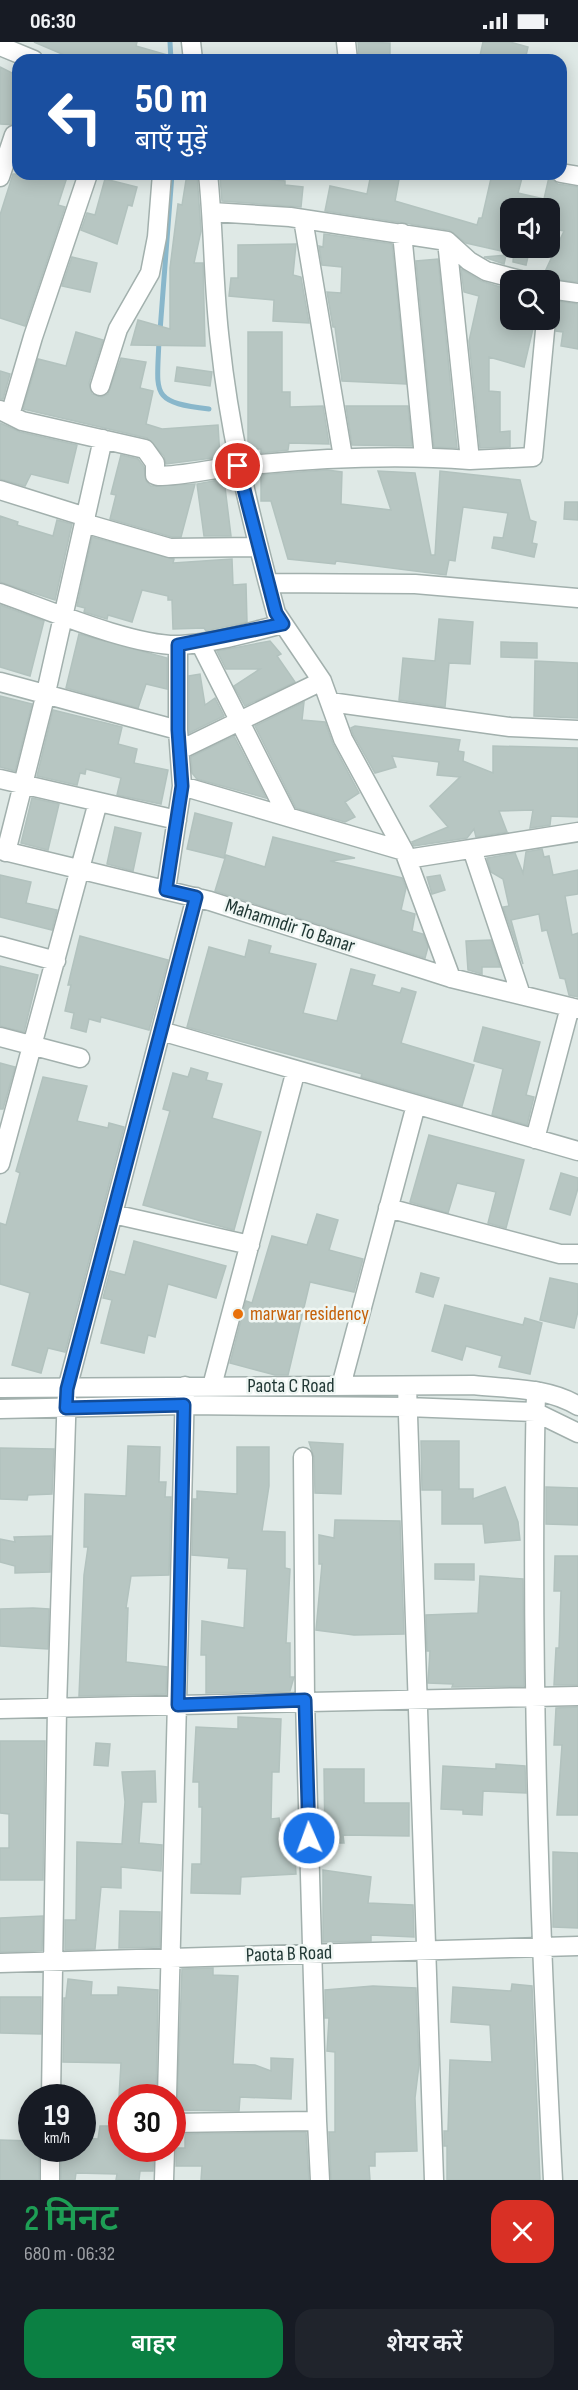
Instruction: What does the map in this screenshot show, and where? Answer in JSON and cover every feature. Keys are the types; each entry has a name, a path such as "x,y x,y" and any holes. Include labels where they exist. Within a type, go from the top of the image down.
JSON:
{"street":[{"path":"0,46 19,54"},
{"path":"0,177 11,134"},
{"path":"86,180 5,413 22,421 144,449 155,464 155,475 158,476 343,457 424,457 470,460 533,457 545,330"},
{"path":"100,386 118,329 150,273 157,237 162,180"},
{"path":"209,180 219,340 238,466 276,613 322,681 344,739 406,855 451,978"},
{"path":"212,212 303,219 447,241 469,261 486,271 500,275"},
{"path":"303,219 343,457"},
{"path":"402,233 424,457"},
{"path":"447,241 470,460"},
{"path":"560,291 578,293"},
{"path":"3,851 45,696 103,439"},
{"path":"0,490 170,548 259,547"},
{"path":"268,583 415,584 578,598"},
{"path":"0,593 135,639 178,645 200,643 283,624"},
{"path":"200,643 238,723 288,817"},
{"path":"166,890 182,786 178,730 178,645"},
{"path":"180,750 322,681"},
{"path":"0,682 45,696 178,730"},
{"path":"330,702 510,727 578,730"},
{"path":"0,779 177,820"},
{"path":"182,786 406,855 472,849 578,832"},
{"path":"0,1164 98,802"},
{"path":"472,849 521,995"},
{"name":"Mahamndir To Banar","path":"3,851 196,897 451,978 574,1008"},
{"path":"51,2084 57,1708 67,1389 196,897"},
{"path":"0,946 56,961"},
{"path":"535,1139 574,1008"},
{"path":"161,1031 578,1151"},
{"path":"0,1037 80,1058"},
{"path":"212,1386 296,1070"},
{"path":"341,1386 416,1105"},
{"path":"388,1208 560,1254 578,1254"},
{"path":"113,1214 250,1245"},
{"path":"167,2084 185,1386"},
{"path":"407,1386 424,1950 434,2180"},
{"name":"Paota C Road","path":"0,1388 473,1386 536,1391 575,1401"},
{"path":"536,1391 534,1696 540,1947 553,2180"},
{"path":"0,1409 184,1405 407,1407 535,1412 578,1433"},
{"path":"303,1457 305,1700 320,2180"},
{"path":"0,1709 305,1700 578,1696"},
{"name":"Paota B Road","path":"0,1963 578,1946"},
{"path":"186,2123 317,2121"},
{"path":"50,2162 50,2180"},
{"path":"164,2180 165,2162"}],"building":[{"path":"34,42 137,42 136,46 164,54 62,54"},
{"path":"358,42 390,43 390,54 359,54"},
{"path":"483,42 510,42 528,47 526,54 480,54"},
{"path":"0,67 12,73 12,125 0,124"},
{"path":"12,177 12,180 66,180 58,205 65,207 25,326 0,318 0,215"},
{"path":"105,180 137,187 132,206 128,205 117,244 81,230 87,213 95,215"},
{"path":"186,180 197,180 201,231 194,263 203,263 205,346 131,345 138,320 170,329 170,268 178,204 182,205"},
{"path":"220,180 275,180 285,181 285,185 303,187 301,207 222,201"},
{"path":"370,180 399,180 395,201 477,225 479,218 482,218 491,180 521,180 518,193 540,198 500,198 500,251 466,243 449,230 325,211 330,186 367,194"},
{"path":"548,180 578,187 578,282 560,280 560,270 546,270 551,258 560,258 560,240 564,231 560,230 560,198 544,198"},
{"path":"324,234 392,244 406,384 342,381 335,327 333,327 327,292 341,293 342,267 322,265 319,246 323,247"},
{"path":"296,244 293,275 301,277 309,323 273,321 274,300 229,296 231,278 238,278 238,245"},
{"path":"500,256 500,258 505,258 504,264 484,257"},
{"path":"72,257 97,263 90,292 62,286"},
{"path":"513,258 528,258 526,265 513,262"},
{"path":"438,259 457,448 434,447 416,261"},
{"path":"461,269 481,281 500,287 500,330 533,330 524,367 489,357 489,391 500,392 500,432 510,431 510,447 480,448 469,341 479,296 464,292"},
{"path":"560,302 578,304 578,349 561,346 563,332 556,331 560,330"},
{"path":"76,332 103,340 89,383 92,394 102,397 108,394 121,358 146,362 140,388 153,391 146,424 162,429 218,425 220,457 166,464 164,456 147,438 23,409 38,359 66,366"},
{"path":"248,332 282,332 282,392 290,392 290,407 323,406 329,444 289,443 288,450 261,453 261,449 248,449"},
{"path":"177,367 212,372 210,386 175,381"},
{"path":"0,371 10,374 3,399 0,399"},
{"path":"346,406 408,406 412,446 352,445"},
{"path":"0,423 20,432 77,445 68,483 31,474 25,486 0,479"},
{"path":"121,455 138,459 144,467 146,481 151,486 195,484 181,537 172,537 110,519 116,495 111,494"},
{"path":"327,470 342,472 341,504 391,510 378,471 415,473 431,555 435,555 440,471 520,480 530,520 536,522 532,543 537,544 534,557 492,548 494,537 503,538 508,513 463,507 455,561 449,560 446,575 336,561 335,564 288,559 271,501 261,501 261,475"},
{"path":"224,479 231,536 204,536 197,484"},
{"path":"565,502 578,502 578,520 564,519"},
{"path":"0,516 18,522 17,525 53,536 57,520 72,524 55,600 0,582"},
{"path":"92,537 174,559 173,563 232,559 233,585 246,584 247,622 206,631 204,628 173,629 172,600 168,600 168,596 142,590 132,622 108,615 107,619 84,612 85,608 77,606"},
{"path":"0,605 44,621 30,676 0,667"},
{"path":"439,619 473,622 470,664 449,663 445,707 399,700 403,658 435,661"},
{"path":"79,634 167,658 167,689 146,684 138,708 66,688"},
{"path":"270,641 281,654 277,656 295,682 245,706 234,686 260,669 226,669 217,651"},
{"path":"501,642 537,643 537,658 501,657"},
{"path":"535,661 578,663 578,718 534,716"},
{"path":"200,674 205,705 215,698 224,716 189,733 189,676"},
{"path":"0,696 32,704 15,771 0,767"},
{"path":"304,702 302,720 325,722 333,744 359,793 345,802 355,817 345,822 296,808 255,726"},
{"path":"53,710 122,727 118,744 137,749 134,763 168,770 161,804 117,795 121,778 86,769 85,774 80,773 77,785 37,776"},
{"path":"355,726 460,740 458,751 464,752 463,761 493,773 493,746 578,748 578,817 551,816 550,825 530,828 533,810 499,811 507,832 476,837 474,829 467,838 414,846 412,842 448,827 430,806 460,777 437,775 439,762 392,756 396,767 375,773 353,734 351,728"},
{"path":"234,736 266,798 197,779 192,773 191,757"},
{"path":"32,798 59,804 48,850 21,843"},
{"path":"195,813 232,823 224,858 187,849"},
{"path":"115,827 141,833 133,871 107,864"},
{"path":"273,837 355,858 330,861 402,878 406,888 401,910 415,914 412,931 423,934 428,947 425,958 215,891 226,855 265,867"},
{"path":"542,849 544,857 549,856 553,875 578,870 578,894 565,896 572,935 578,933 578,997 569,995 565,979 560,978 547,930 542,931 539,914 511,920 523,964 503,907 509,906 503,879 491,872 487,858 515,853 523,873 526,852"},
{"path":"0,875 31,882 26,903 57,910 52,930 0,917"},
{"path":"440,875 445,890 432,894 427,877"},
{"path":"80,936 168,960 149,1030 101,1017 100,1022 89,1019 86,1032 71,1028 74,1013 65,1011 71,985 68,985"},
{"path":"249,940 271,946 269,953 316,964 303,1013 337,1021 351,969 375,975 372,985 400,993 402,988 416,992 401,1043 474,1065 462,1106 361,1077 362,1074 187,1027 209,947 245,957"},
{"path":"491,940 500,967 482,967 482,974 468,970 466,941"},
{"path":"0,966 38,975 24,1032 0,1026"},
{"path":"483,1027 540,1042 526,1095 534,1097 527,1125 492,1115 503,1069 474,1061"},
{"path":"0,1063 15,1067 3,1109 0,1109"},
{"path":"191,1068 208,1073 206,1080 222,1084 212,1118 261,1132 234,1230 143,1205 170,1111 163,1109 173,1073 188,1077"},
{"path":"43,1077 87,1086 77,1121 108,1128 109,1123 124,1127 65,1352 48,1348 41,1373 12,1365 30,1293 0,1284 0,1223 6,1225 20,1173 16,1171"},
{"path":"429,1135 524,1160 506,1228 488,1223 496,1192 457,1183 448,1213 410,1202"},
{"path":"561,1173 578,1178 578,1188 570,1215 550,1209"},
{"path":"317,1214 338,1220 329,1250 363,1259 354,1292 310,1282 288,1375 275,1375 230,1363 246,1301 252,1303 272,1236 307,1245"},
{"path":"134,1241 226,1266 216,1298 168,1284 155,1337 148,1335 144,1353 101,1343 112,1300 103,1298 110,1271 125,1275"},
{"path":"421,1273 439,1278 433,1297 416,1292"},
{"path":"550,1278 578,1284 578,1311 574,1328 540,1320"},
{"path":"445,1305 523,1325 525,1318 542,1323 530,1374 499,1367 502,1356 466,1346 462,1360 432,1351"},
{"path":"421,1441 459,1441 459,1489 473,1489 473,1499 505,1487 518,1522 520,1540 485,1543 483,1524 442,1524 442,1490 422,1490"},
{"path":"309,1442 343,1444 341,1494 315,1493 314,1457"},
{"path":"128,1446 160,1447 159,1482 166,1482 165,1497 171,1497 169,1575 131,1576 126,1608 128,1608 126,1662 167,1667 166,1694 79,1696 84,1575 88,1547 84,1547 85,1494 126,1496"},
{"path":"237,1447 269,1447 269,1486 262,1531 285,1532 285,1568 290,1569 286,1643 290,1643 290,1677 294,1677 290,1691 206,1693 206,1655 201,1655 202,1621 244,1628 247,1569 228,1568 229,1558 192,1555 193,1499 197,1499 197,1491 237,1494"},
{"path":"0,1448 54,1449 52,1494 28,1495 27,1500 0,1499"},
{"path":"546,1487 578,1488 578,1525 546,1524"},
{"path":"335,1520 400,1521 404,1634 354,1635 316,1630 322,1564 319,1564 319,1535 334,1538"},
{"path":"51,1536 50,1572 15,1573 15,1566 0,1562 0,1539 15,1542 14,1537"},
{"path":"555,1556 578,1556 578,1685 554,1685 556,1648 559,1648 561,1591 554,1591"},
{"path":"435,1564 474,1564 474,1580 435,1579"},
{"path":"480,1576 523,1579 524,1686 452,1687 453,1684 428,1683 430,1651 427,1651 426,1615 478,1613"},
{"path":"0,1609 49,1609 48,1649 0,1646"},
{"path":"578,1707 578,1815 557,1815 562,1745 554,1745 556,1708"},
{"path":"238,1717 281,1719 279,1772 272,1772 271,1819 279,1818 283,1841 294,1840 296,1874 241,1877 240,1894 191,1893 192,1864 201,1864 202,1807 199,1807 199,1782 193,1782 196,1727 238,1729"},
{"path":"0,1741 45,1741 43,1880 0,1880 0,1848 9,1848 9,1814 0,1813"},
{"path":"96,1743 110,1744 108,1766 94,1765"},
{"path":"496,1764 525,1766 526,1793 483,1791 482,1815 463,1814 463,1810 441,1809 443,1766 496,1769"},
{"path":"324,1769 364,1769 364,1803 409,1803 409,1836 343,1835 344,1843 325,1843"},
{"path":"155,1771 156,1802 142,1802 139,1843 162,1845 161,1871 121,1867 121,1888 101,1887 95,1949 65,1950 65,1920 76,1920 77,1842 122,1844 125,1802 122,1772"},
{"path":"553,1852 578,1853 578,1928 553,1927"},
{"path":"323,1870 371,1877 368,1903 413,1905 414,1937 371,1935 371,1941 323,1942"},
{"path":"120,1911 160,1912 160,1947 119,1948"},
{"path":"43,1916 42,1951 0,1952 0,1918"},
{"path":"213,1968 213,1975 238,1976 233,2064 255,2065 271,2071 271,2058 293,2059 291,2099 240,2097 239,2111 186,2110 186,2084 178,2084 182,1969"},
{"path":"68,1979 92,1982 91,1995 118,1995 118,1987 158,1990 156,2084 120,2084 121,2063 63,2062 64,1998 66,1998"},
{"path":"512,1984 532,1986 540,2180 447,2180 447,2146 444,2146 444,2131 448,2131 450,2060 492,2062 490,2025 451,2022 453,1987 511,1991"},
{"path":"373,1986 416,1988 419,2065 415,2098 417,2151 375,2152 375,2166 369,2166 370,2180 331,2180 329,2132 335,2132 335,2052 327,2051 329,2018 325,2018 325,1990"},
{"path":"0,1997 41,1997 41,2034 0,2033"},
{"path":"100,2126 108,2126 108,2162 153,2162 153,2171 140,2171 139,2180 116,2180 117,2174 76,2173 75,2180 61,2180 61,2162 96,2162 96,2139 98,2139"},
{"path":"306,2132 309,2180 201,2180 202,2166 176,2166 176,2162 186,2162 186,2134"},
{"path":"0,2140 18,2141 18,2162 39,2162 39,2180 0,2180"}],"waterway":[{"path":"170,42 171,54"},
{"path":"160,331 172,180"},
{"path":"159,340 158,384 161,392 167,399 176,403 209,409"}],"place":[{"name":"marwar residency","path":"238,1314"}],"route":[{"path":"238,466 276,613 283,624 200,643 178,645 178,730 182,786 166,890 196,897 67,1389 66,1408 184,1405 178,1705 305,1700 309,1838"}]}
